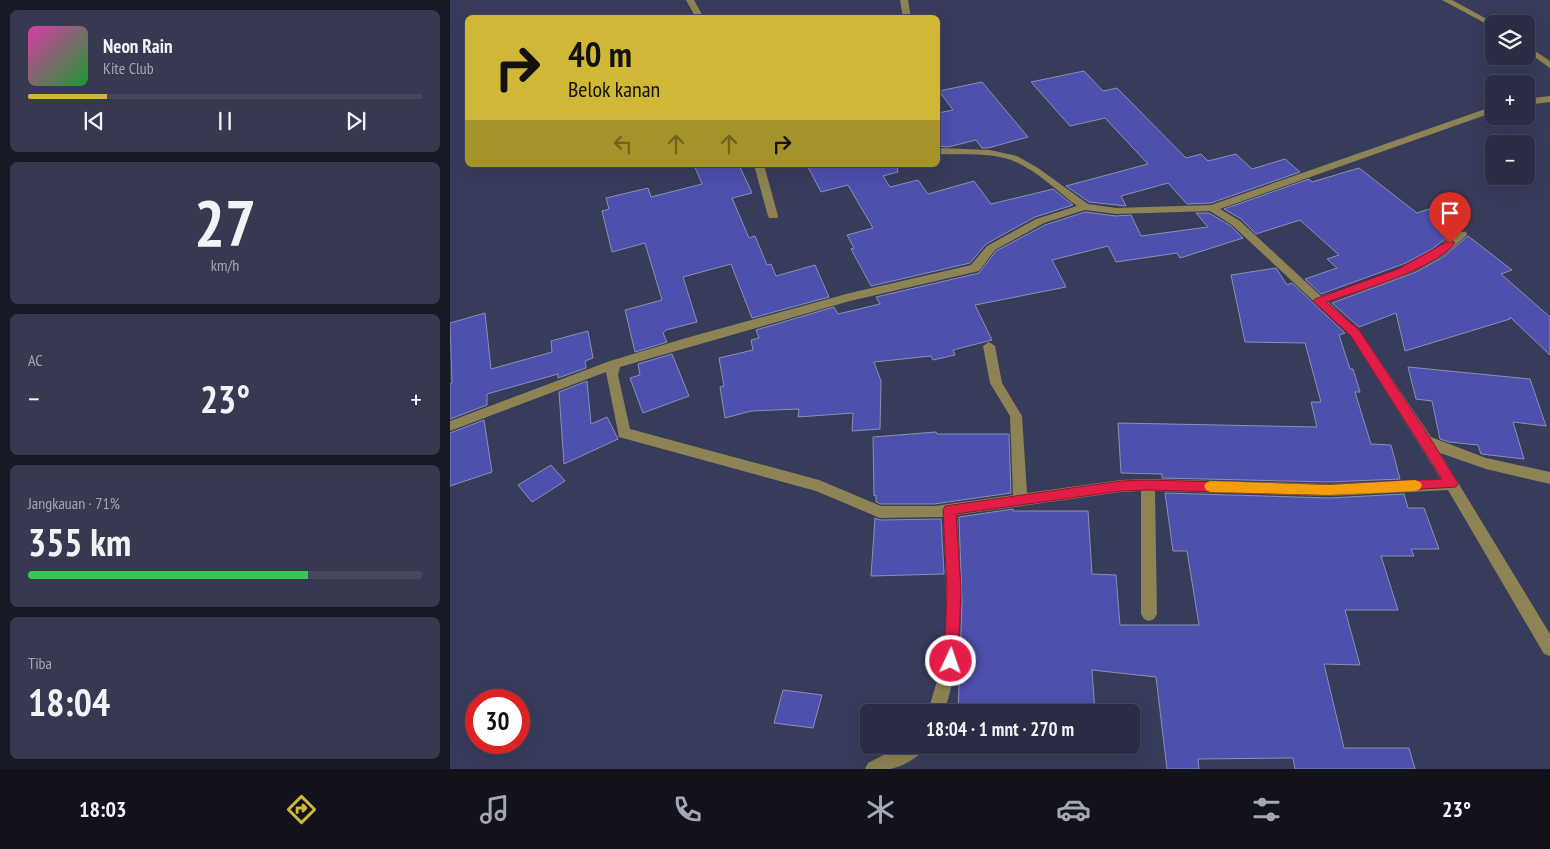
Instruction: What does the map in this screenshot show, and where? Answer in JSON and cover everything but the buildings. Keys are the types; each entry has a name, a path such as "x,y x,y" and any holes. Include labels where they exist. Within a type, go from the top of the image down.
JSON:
{"street":[{"path":"690,0 698,15"},
{"path":"904,0 906,15"},
{"path":"1446,0 1485,21"},
{"path":"1535,54 1550,65"},
{"path":"1535,101 1550,99"},
{"path":"450,426 614,364 690,341 840,300 975,268 991,248 1040,221 1085,207 1116,211 1212,208 1485,112"},
{"path":"940,151 990,153 1014,158 1035,170 1085,207"},
{"path":"760,167 773,216"},
{"path":"1212,208 1236,223 1318,301 1355,333 1426,441 1550,649"},
{"path":"1318,301 1420,263 1438,253 1462,234"},
{"path":"990,346 996,384 1016,416 1020,501"},
{"path":"614,364 612,375 624,434 819,486 880,512 934,512 1121,486 1148,485 1329,490 1452,484"},
{"path":"1426,441 1447,451 1517,473 1550,478"},
{"path":"1148,485 1149,614"},
{"path":"939,704 951,661 954,590 950,510"},
{"path":"874,769 888,760 904,754"}],"slow traffic":[{"path":"1210,486 1329,490 1415,485"}],"route":[{"path":"951,661 954,590 950,510 1121,486 1148,485 1329,490 1452,484 1355,333 1318,301 1402,271 1438,253 1450,243"}]}
